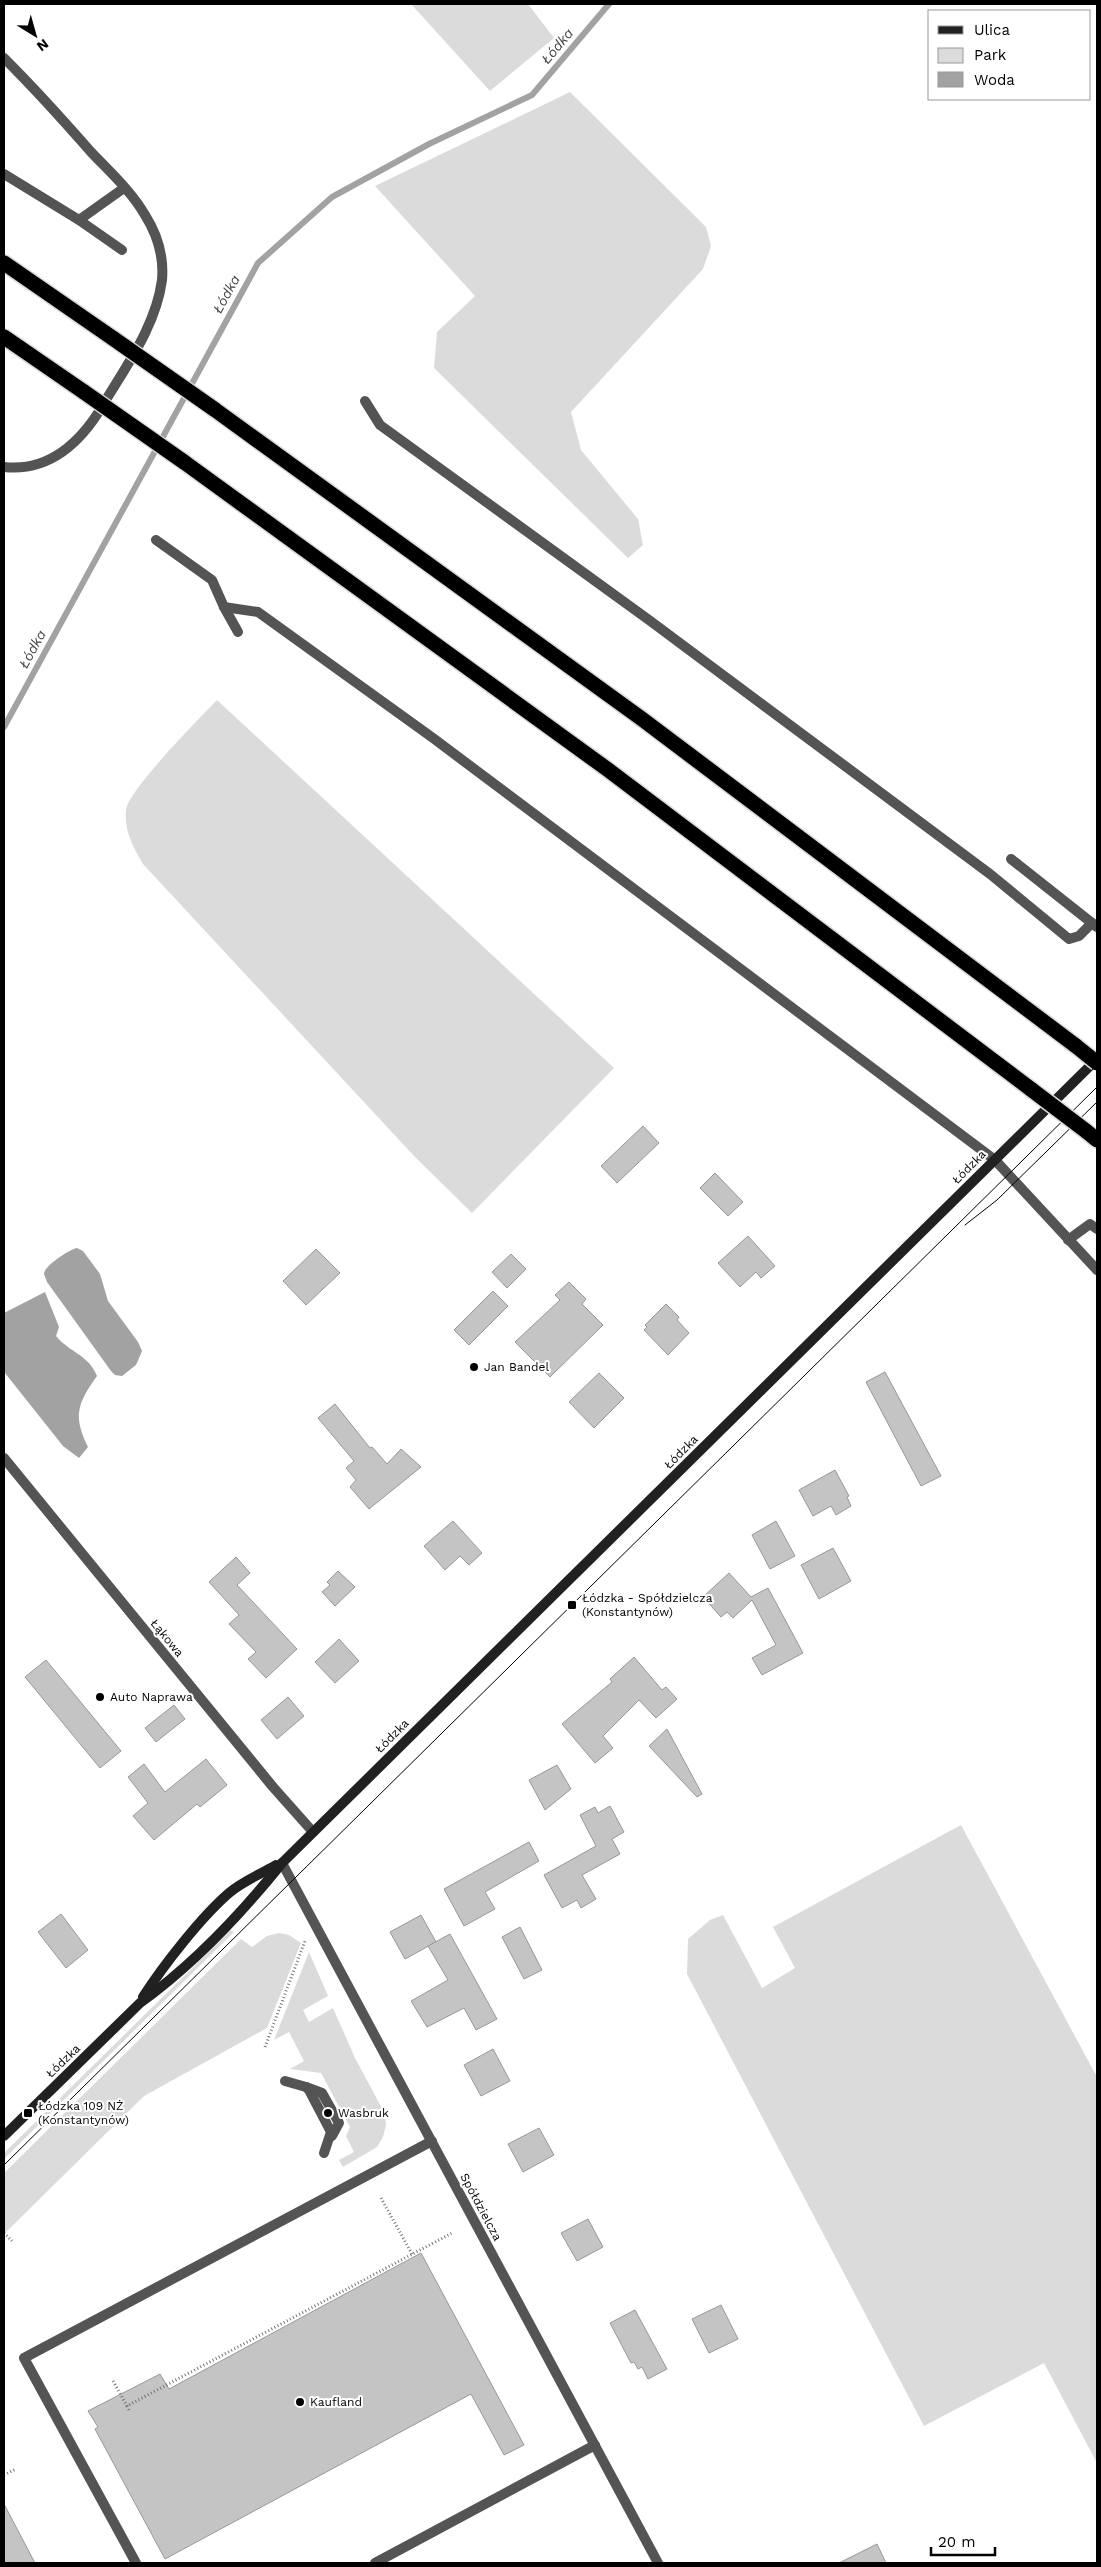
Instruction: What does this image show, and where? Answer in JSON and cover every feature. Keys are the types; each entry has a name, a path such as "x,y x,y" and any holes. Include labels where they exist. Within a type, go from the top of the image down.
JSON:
{"highway":[{"path":"4,263 214,409 642,718 1097,1063"},
{"path":"4,337 184,462 599,764 1092,1136"}],"main road":[{"name":"Łódzka","path":"4,2136 140,2003 165,1985 222,1930 256,1896 282,1863 313,1832 1097,1059"},
{"name":"Łódzka","path":"140,2003 155,1978 217,1905 241,1885 282,1863"}],"street":[{"path":"4,58 124,188 145,215 160,247 162,279 148,329 93,423 75,443 55,458 35,466 4,467"},
{"path":"4,174 79,220 122,250"},
{"path":"79,220 124,188"},
{"path":"365,400 380,425 990,874 1069,939 1079,936 1094,925 1011,859"},
{"path":"156,540 212,580 238,632"},
{"path":"224,606 258,612 433,738 960,1136 995,1160 1097,1270"},
{"path":"1068,1240 1090,1224 1097,1230"},
{"name":"Łąkowa","path":"4,1458 273,1787 313,1832"},
{"name":"Spółdzielcza","path":"282,1863 658,2563"},
{"path":"285,2080 306,2086 332,2136 324,2153"},
{"path":"136,2563 24,2358 432,2141"},
{"path":"375,2563 594,2445"}],"path":[{"path":"265,2047 306,1941"},
{"path":"382,2198 412,2254"},
{"path":"127,2406 452,2232"},
{"path":"4,2233 12,2241"},
{"path":"113,2381 129,2410"},
{"path":"4,2476 16,2469"}],"green space":[{"path":"411,4 528,4 554,38 490,91"},
{"path":"570,92 706,227 711,246 703,269 571,412 581,450 638,519 643,545 628,558 434,368 437,332 475,296 375,186"},
{"path":"217,700 614,1068 472,1213 415,1157 143,864 136,851 126,825 126,810 130,800 151,771"},
{"path":"961,1825 1097,2077 1097,2463 1044,2363 924,2426 687,1974 688,1939 710,1920 723,1915 762,1988 795,1968 773,1927"},
{"path":"231,1930 234,1932 4,2159 4,2153"},
{"path":"279,1933 289,1935 301,1943 267,2028 144,2096 4,2234 4,2173 241,1939 252,1947 267,1936"},
{"path":"309,1952 328,1996 303,2010 309,2022 333,2008 355,2058 385,2114 386,2125 383,2137 377,2147 343,2167 339,2160 354,2152 346,2136 350,2127 321,2073 290,2069 304,2061 289,2032 274,2040"}],"water":[{"path":"77,1248 83,1251 100,1274 108,1301 138,1342 142,1351 136,1365 122,1376 115,1375 111,1371 47,1282 44,1275 48,1267 63,1255"},
{"path":"45,1292 59,1327 56,1336 61,1342 84,1358 97,1376 85,1395 79,1410 80,1427 88,1447 79,1458 63,1446 5,1373 4,1313"}],"building":[{"path":"643,1126 659,1143 617,1183 601,1166"},
{"path":"715,1173 743,1202 728,1216 700,1188"},
{"path":"748,1236 775,1266 761,1278 756,1272 740,1287 718,1263"},
{"path":"316,1249 340,1273 306,1305 283,1281"},
{"path":"511,1254 526,1269 507,1288 492,1272"},
{"path":"569,1282 586,1299 582,1304 603,1325 550,1377 515,1342 560,1300 555,1295"},
{"path":"493,1291 508,1306 469,1345 454,1330"},
{"path":"666,1304 679,1317 677,1320 689,1333 668,1355 644,1330 647,1327 645,1325"},
{"path":"885,1372 941,1476 921,1486 866,1382"},
{"path":"599,1373 624,1398 594,1428 569,1402"},
{"path":"335,1404 370,1448 372,1447 387,1464 401,1449 421,1467 369,1509 350,1487 356,1480 346,1468 354,1461 318,1418"},
{"path":"835,1470 849,1496 847,1497 851,1506 836,1515 831,1506 813,1516 799,1490"},
{"path":"453,1521 482,1553 469,1565 460,1556 445,1570 424,1546"},
{"path":"776,1521 795,1556 770,1569 752,1535"},
{"path":"833,1548 851,1581 819,1599 801,1565"},
{"path":"236,1557 250,1573 237,1585 297,1649 266,1678 248,1659 256,1652 229,1624 239,1615 209,1582"},
{"path":"338,1571 355,1587 335,1606 322,1592 330,1585 327,1582"},
{"path":"729,1573 751,1597 768,1588 803,1653 762,1675 752,1658 776,1645 752,1600 733,1618 727,1612 721,1617 703,1597"},
{"path":"339,1639 359,1661 335,1683 315,1662"},
{"path":"634,1657 662,1690 666,1687 677,1699 656,1718 639,1700 603,1736 613,1748 595,1763 562,1724 612,1682 610,1679"},
{"path":"46,1660 121,1751 100,1768 25,1677"},
{"path":"288,1697 304,1716 277,1739 261,1720"},
{"path":"174,1705 185,1719 156,1742 145,1728"},
{"path":"667,1729 702,1794 697,1797 649,1746"},
{"path":"206,1759 227,1785 200,1807 197,1804 154,1840 133,1816 148,1803 128,1777 144,1764 165,1792"},
{"path":"557,1765 571,1789 545,1810 529,1780"},
{"path":"610,1806 624,1832 612,1839 620,1854 582,1875 596,1899 581,1908 577,1900 562,1908 544,1875 596,1846 580,1815 595,1807 598,1813"},
{"path":"529,1842 539,1861 485,1892 495,1909 464,1926 444,1889"},
{"path":"61,1914 88,1950 66,1968 38,1932"},
{"path":"421,1915 436,1942 405,1959 390,1932"},
{"path":"520,1927 542,1970 524,1979 502,1937"},
{"path":"450,1934 497,2019 476,2030 464,2008 427,2027 411,2001 448,1980 428,1946"},
{"path":"493,2049 510,2081 481,2096 464,2065"},
{"path":"539,2128 554,2155 523,2172 508,2144"},
{"path":"588,2219 603,2247 577,2261 561,2233"},
{"name":"Kaufland","path":"421,2253 524,2445 504,2455 471,2394 165,2559 95,2429 98,2427 88,2411 160,2374 169,2389"},
{"path":"721,2305 738,2339 709,2353 692,2319"},
{"path":"635,2310 667,2369 648,2379 642,2367 638,2369 634,2362 631,2363 610,2323"},
{"path":"4,2504 35,2563 4,2563"},
{"path":"877,2544 886,2563 839,2563"}],"waterway":[{"name":"Łódka","path":"4,727 258,263 332,197 429,144 532,95 609,4"}],"tram line":[{"path":"4,2165 1097,1087"},
{"path":"965,1225 997,1200 1097,1102"}],"place":[{"name":"Jan Bandel","path":"474,1367"},
{"name":"Łódzka - Spółdzielcza (Konstantynów)","path":"572,1605"},
{"name":"Auto Naprawa","path":"100,1697"},
{"name":"Łódzka 109 NŻ (Konstantynów)","path":"28,2113"},
{"name":"Wasbruk","path":"328,2113"},
{"name":"Kaufland","path":"300,2402"}]}
